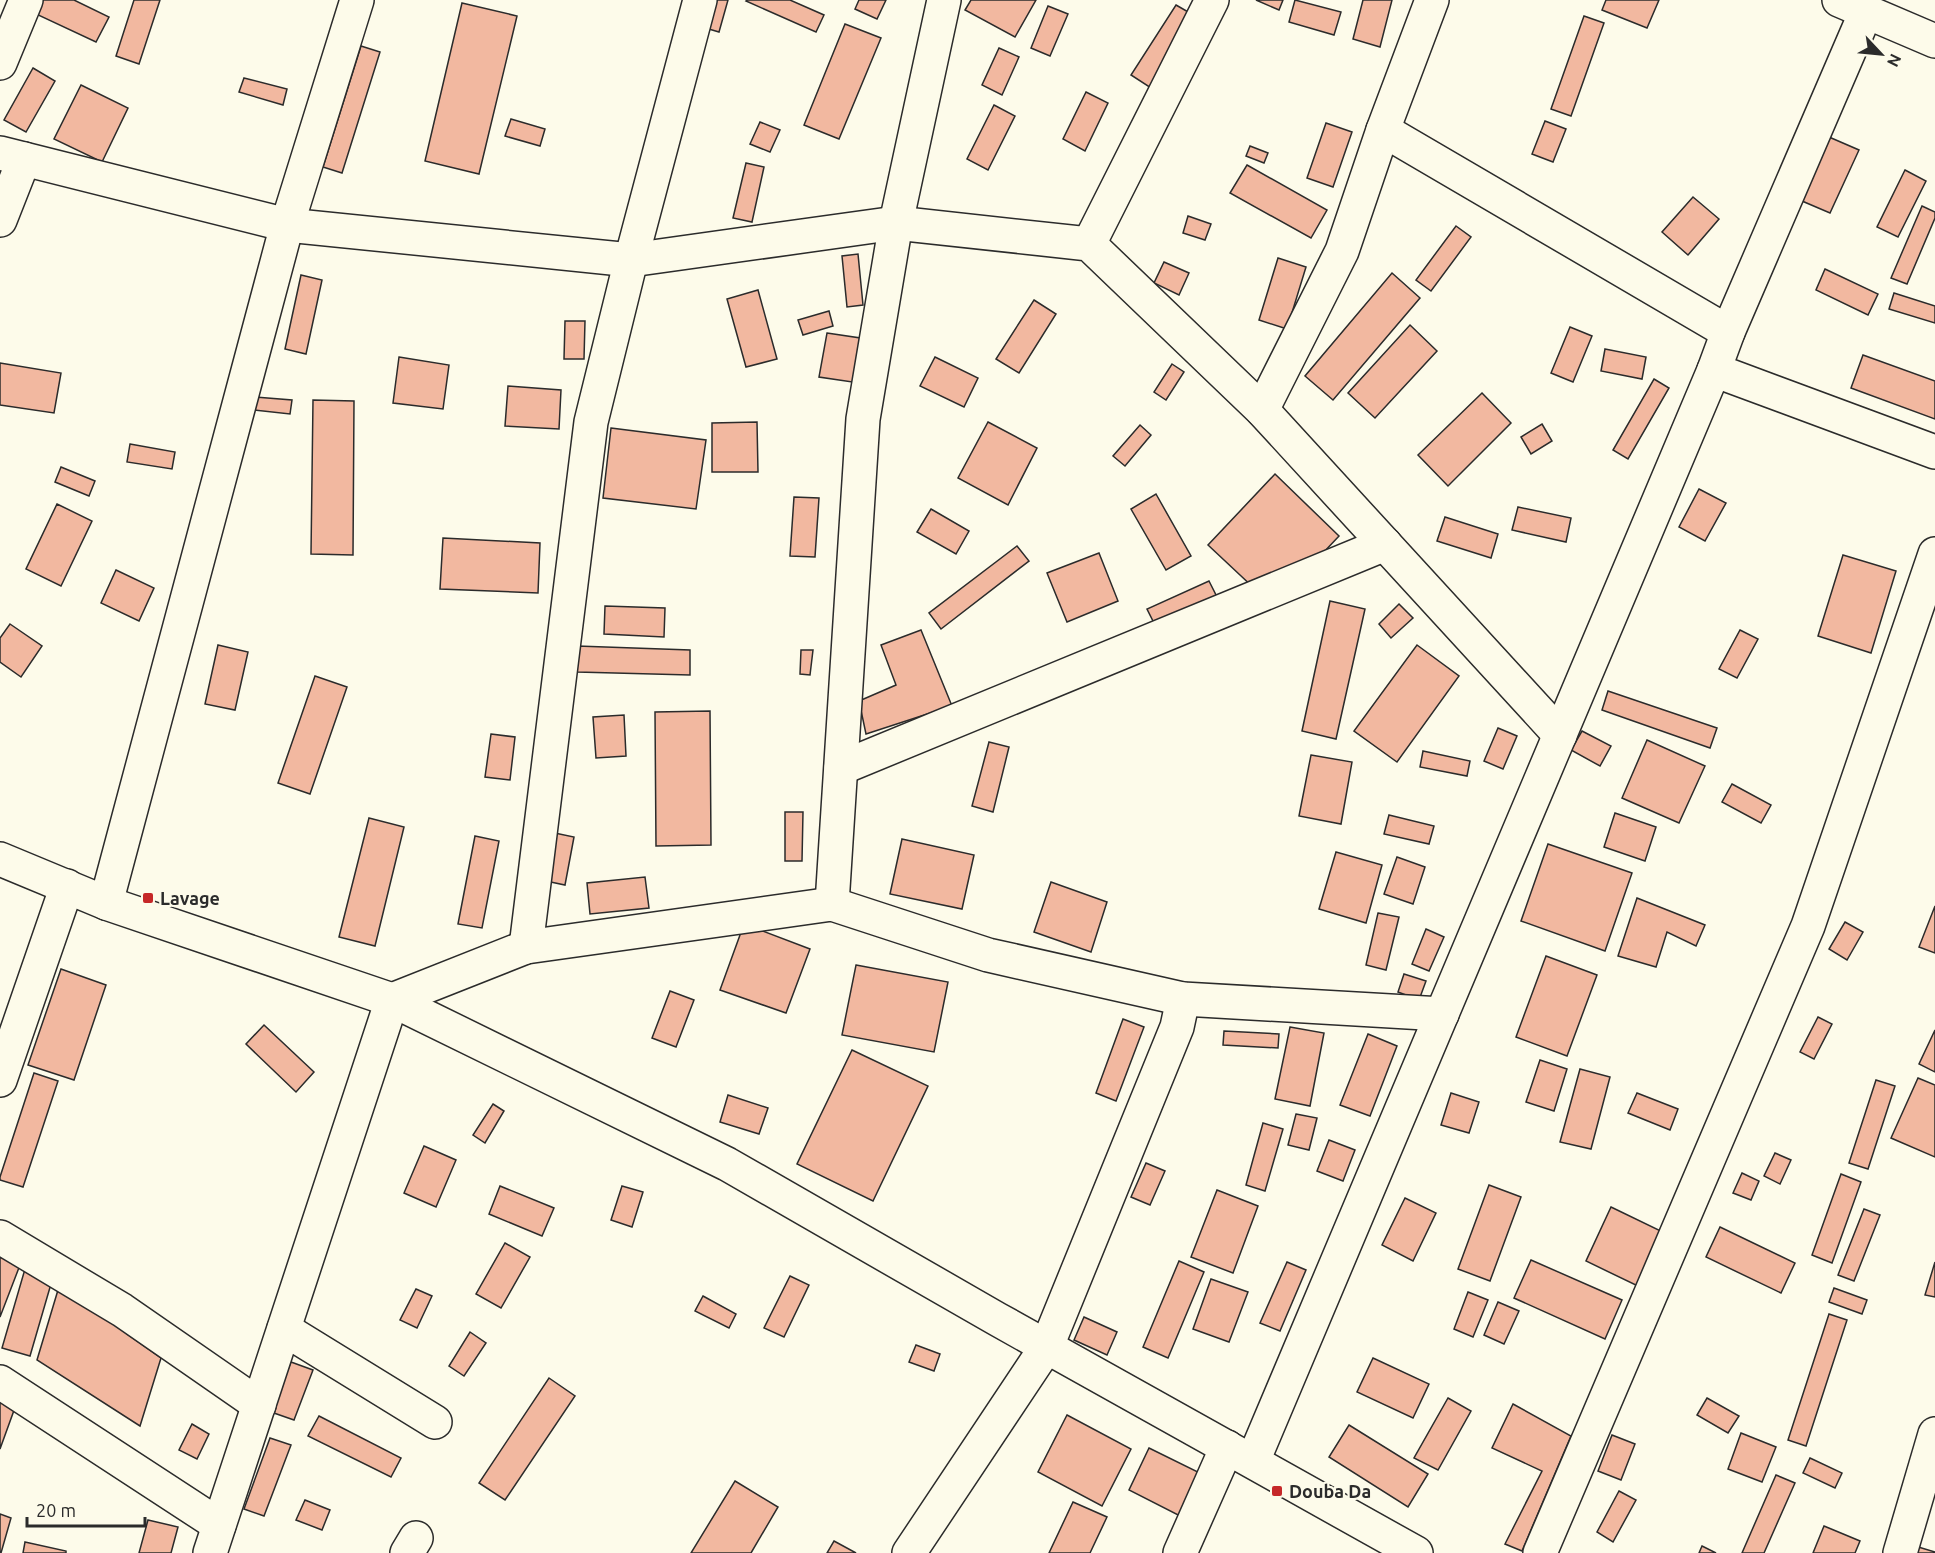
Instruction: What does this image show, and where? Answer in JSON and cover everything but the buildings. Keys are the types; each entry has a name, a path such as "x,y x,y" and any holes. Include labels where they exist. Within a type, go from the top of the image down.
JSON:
{"street":[{"path":"0,63 26,0"},
{"path":"106,903 287,225 357,0"},
{"path":"526,947 591,422 700,0"},
{"path":"832,904 863,419 896,223 944,0"},
{"path":"1089,244 1212,0"},
{"path":"1262,410 1342,251 1383,130 1432,0"},
{"path":"1180,1553 1240,1454 1442,1014 1714,370 1852,6 1935,41"},
{"path":"1383,130 1728,332"},
{"path":"0,220 12,156 287,225 631,260 896,223 1089,244 1262,410 1560,735"},
{"path":"1714,370 1935,452"},
{"path":"841,768 1385,544"},
{"path":"1540,1553 1808,926 1935,554"},
{"path":"0,859 106,903 392,1000 728,1164 1047,1347 1416,1553"},
{"path":"0,1080 67,886"},
{"path":"392,1000 526,947 832,904 988,955 1183,999 1442,1014"},
{"path":"909,1553 1047,1347 1178,1027 1183,999"},
{"path":"0,1382 215,1539 392,1000"},
{"path":"0,1237 122,1310 259,1405"},
{"path":"284,1329 435,1422"},
{"path":"1900,1553 1935,1434"}],"place":[{"name":"Lavage","path":"148,898"},
{"name":"Douba Da","path":"1277,1491"}]}
